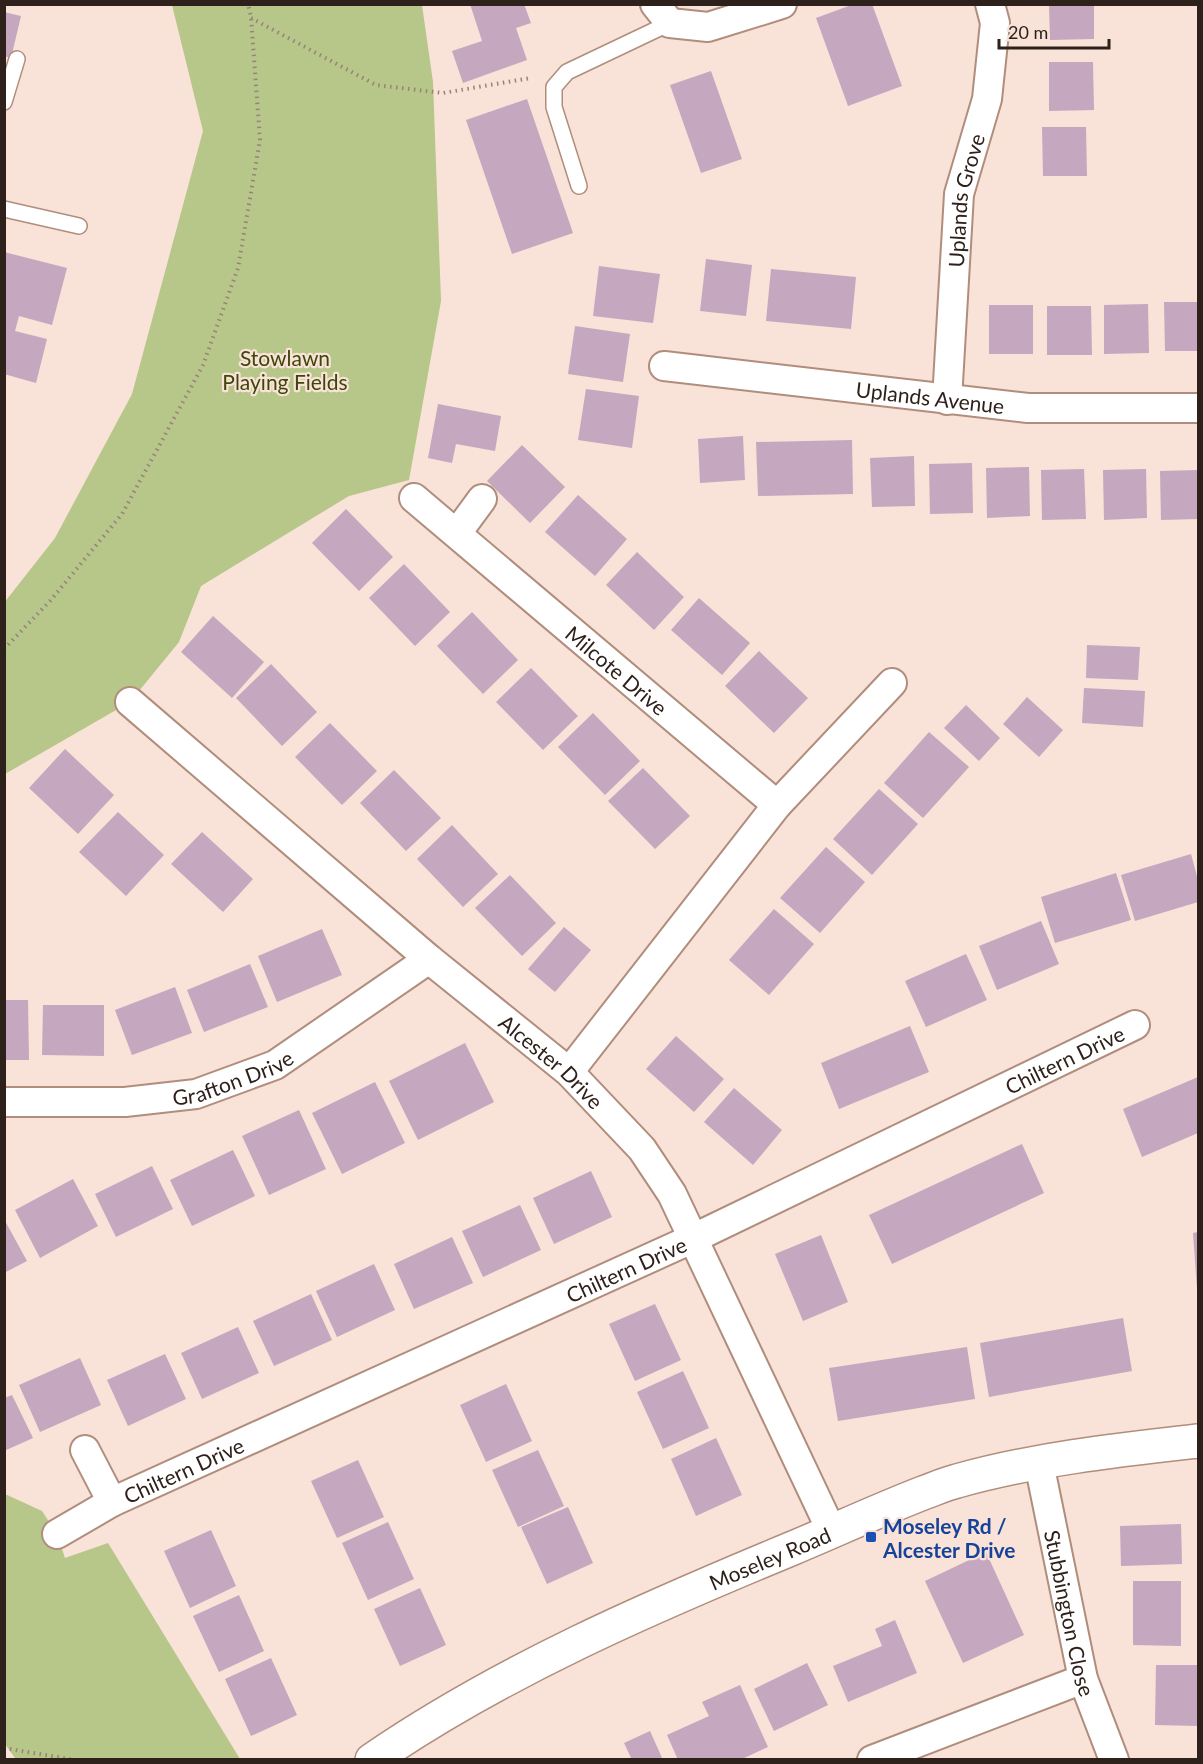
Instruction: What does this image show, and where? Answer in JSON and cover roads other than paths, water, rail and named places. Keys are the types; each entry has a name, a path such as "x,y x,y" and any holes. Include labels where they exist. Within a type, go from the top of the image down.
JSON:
{"street":[{"path":"663,14 708,27 782,4"},
{"name":"Uplands Grove","path":"948,400 959,194 987,99 995,23 990,4"},
{"name":"Uplands Avenue","path":"664,366 1028,408 1198,408"},
{"name":"Milcote Drive","path":"414,498 777,805"},
{"path":"457,533 482,499"},
{"path":"569,1072 777,805 892,683"},
{"name":"Alcester Drive","path":"130,702 429,959 569,1072 642,1149 672,1194 694,1238 832,1532"},
{"name":"Grafton Drive","path":"4,1102 125,1102 196,1094 276,1065 429,959"},
{"name":"Chiltern Drive","path":"57,1534 112,1502 694,1238 1136,1026"},
{"name":"Moseley Road","path":"372,1760 491,1687 568,1648 716,1580 903,1501 956,1481 1039,1463 1118,1450 1198,1441"},
{"name":"Chiltern Drive","path":"85,1450 112,1502"},
{"name":"Stubbington Close","path":"1039,1463 1083,1679 1114,1760"},
{"path":"872,1760 1083,1679"}],"lane":[{"path":"579,186 554,107 554,87 567,72 663,14"},
{"path":"4,102 17,59"},
{"path":"4,208 79,226"}],"place":[{"name":"Moseley Rd / Alcester Drive","path":"871,1537"}],"park label":[{"name":"Stowlawn Playing Fields","path":"285,369"}]}
